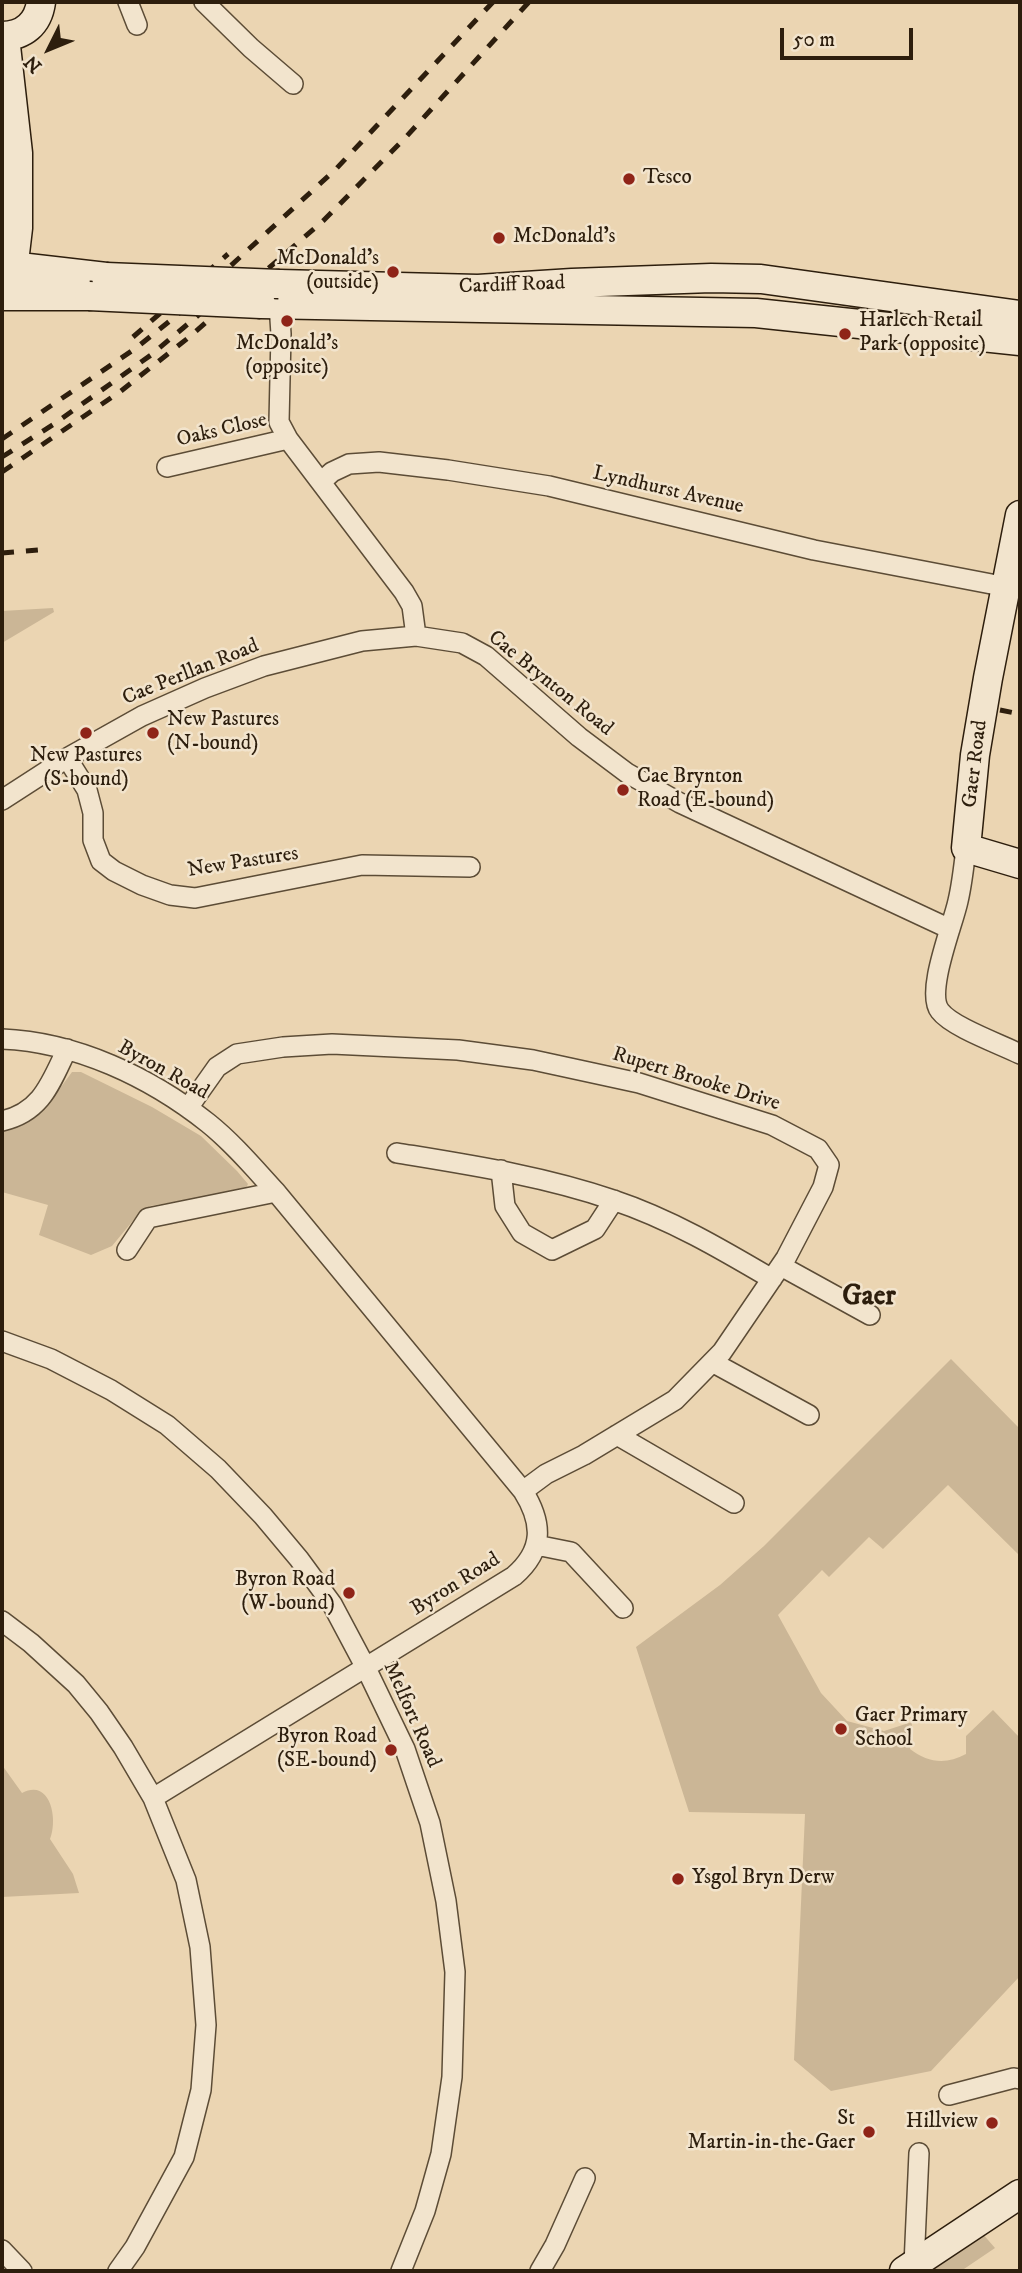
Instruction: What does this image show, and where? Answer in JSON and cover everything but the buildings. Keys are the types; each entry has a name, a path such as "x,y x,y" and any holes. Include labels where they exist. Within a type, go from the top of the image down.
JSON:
{"main road":[{"path":"6,296 8,265 18,228 18,153 3,36 18,34 31,26 40,11 41,2"},
{"name":"Cardiff Road","path":"8,265 98,287"},
{"name":"Cardiff Road","path":"273,297 711,278 761,279 1020,315"},
{"name":"Cardiff Road","path":"6,296 98,287 273,297 756,313 1020,341"},
{"name":"Gaer Road","path":"966,848 977,742 1020,515"},
{"path":"966,848 1020,864"},
{"path":"909,2268 1020,2194"}],"street":[{"path":"128,2 136,25"},
{"path":"204,2 293,84"},
{"path":"273,297 281,334 279,422 288,439 404,592 412,606 416,636"},
{"name":"Oaks Close","path":"167,467 288,439"},
{"name":"Lyndhurst Avenue","path":"321,482 332,472 349,464 359,463 379,462 461,472 549,486 814,550 1007,587"},
{"name":"Cae Perllan Road","path":"2,800 67,758 142,716 205,688 264,666 362,640 416,636"},
{"name":"Cae Brynton Road","path":"416,636 462,643 486,656 579,737 627,774 680,803 950,929"},
{"name":"New Pastures","path":"67,758 87,790 93,813 93,840 101,861 132,880 170,895 195,898 362,865 470,867"},
{"name":"Gaer Road","path":"966,848 958,901 937,978 934,1000 940,1011 951,1021 1020,1054"},
{"name":"Byron Road","path":"2,1039 23,1040 67,1049 124,1071 188,1108 236,1148 276,1192 523,1490 537,1519 536,1545 530,1558 514,1576 153,1798"},
{"name":"Rupert Brooke Drive","path":"188,1108 217,1067 237,1054 283,1047 332,1044 458,1050 533,1060 639,1083 772,1125 818,1149 828,1165 823,1187 776,1272 722,1352 675,1400 584,1455 550,1471 523,1490"},
{"path":"2,1121 32,1108 48,1090 67,1049"},
{"path":"397,1153 502,1170 614,1200 693,1233 870,1315"},
{"path":"502,1170 505,1206 522,1233 552,1250 595,1229 614,1200"},
{"path":"127,1250 148,1218 276,1192"},
{"name":"Melfort Road","path":"2,1341 51,1359 111,1390 167,1425 218,1469 299,1559 331,1604 405,1749 430,1823 446,1901 455,1972 452,2077 441,2154 425,2211 401,2271"},
{"path":"712,1362 809,1415"},
{"path":"617,1435 734,1503"},
{"path":"536,1545 571,1552 623,1608"},
{"path":"2,1621 76,1684 123,1747 153,1798 186,1880 200,1947 206,2025 201,2091 184,2157 135,2247 118,2271"},
{"path":"949,2095 1014,2078 1020,2079"},
{"path":"909,2268 919,2153"},
{"path":"540,2271 555,2245 585,2178"}],"shaded area":[{"path":"53,608 54,612 2,643 2,611"},
{"path":"72,1072 81,1072 152,1107 201,1136 248,1184 245,1190 150,1206 136,1217 112,1246 91,1255 39,1235 48,1205 2,1192 2,1130 29,1120 47,1106"},
{"name":"Gaer Primary School","path":"951,1359 1020,1429 1020,1556 948,1485 883,1549 869,1537 829,1577 822,1570 778,1615 821,1693 847,1721 884,1731 912,1722 910,1749 937,1761 951,1760 966,1754 966,1736 993,1710 1020,1738 1020,1976 931,2071 831,2091 794,2060 805,1814 689,1812 636,1647 720,1585 764,1546"},
{"path":"2,1765 22,1793 40,1791 46,1796 53,1822 50,1839 73,1874 79,1893 2,1897"},
{"path":"975,2225 995,2248 961,2271 904,2271"}],"railway":[{"path":"2,439 136,348 176,316 336,169 493,2"},
{"path":"2,472 121,391 188,338 323,221 405,138 529,2"},
{"path":"133,337 228,254"},
{"path":"2,457 54,424 151,355 227,291"},
{"path":"2,553 49,549"},
{"path":"1000,710 1020,714"}],"place":[{"name":"Tesco","path":"629,179"},
{"name":"McDonald's","path":"499,238"},
{"name":"McDonald's (outside)","path":"393,272"},
{"name":"McDonald's (opposite)","path":"287,321"},
{"name":"Harlech Retail Park (opposite)","path":"845,334"},
{"name":"New Pastures (S-bound)","path":"86,733"},
{"name":"New Pastures (N-bound)","path":"153,733"},
{"name":"Cae Brynton Road (E-bound)","path":"623,790"},
{"name":"Byron Road (W-bound)","path":"349,1593"},
{"name":"Gaer Primary School","path":"841,1729"},
{"name":"Byron Road (SE-bound)","path":"391,1750"},
{"name":"Ysgol Bryn Derw","path":"678,1879"},
{"name":"Hillview","path":"992,2123"},
{"name":"St Martin-in-the-Gaer","path":"869,2132"}],"district":[{"name":"Gaer","path":"869,1298"}]}
